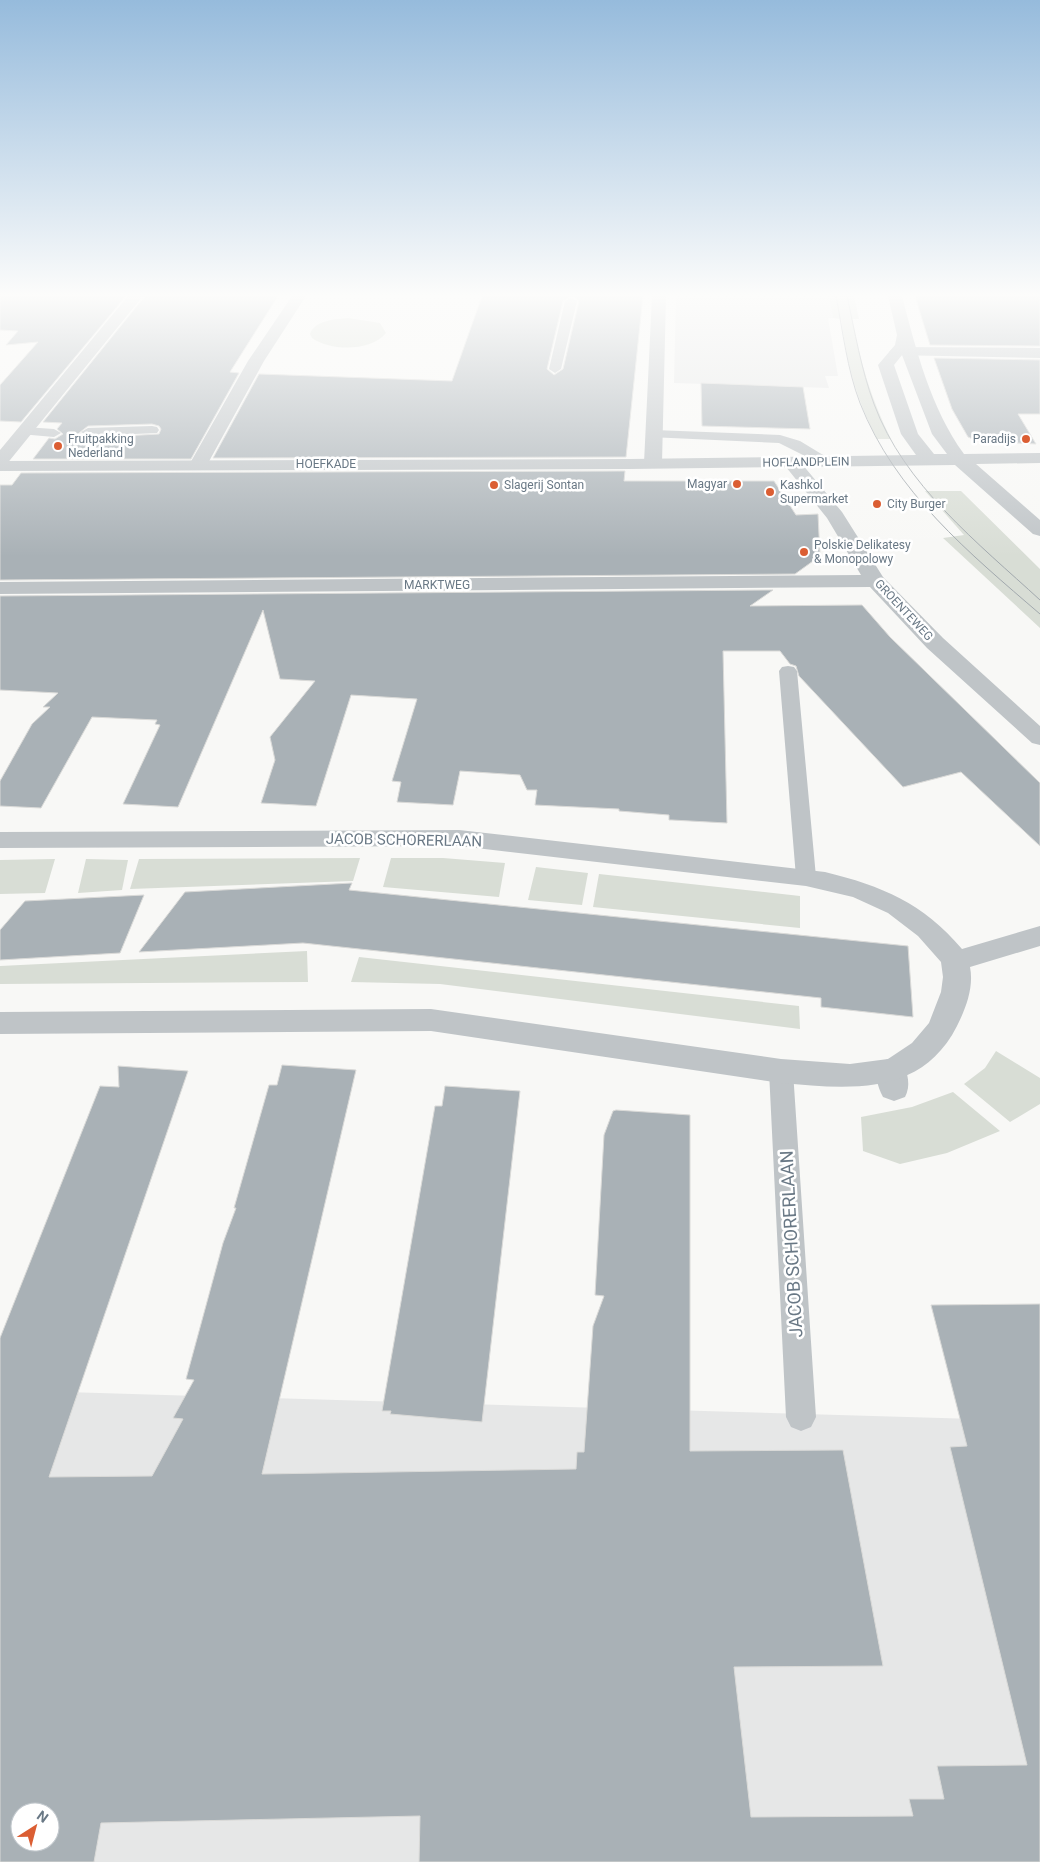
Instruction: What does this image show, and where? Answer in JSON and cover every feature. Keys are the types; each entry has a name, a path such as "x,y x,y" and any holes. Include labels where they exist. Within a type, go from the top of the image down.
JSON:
{"street":[{"path":"0,461 65,383"},
{"path":"198,465 244,383"},
{"path":"653,462 656,383"},
{"path":"892,383 910,434 929,460"},
{"path":"917,383 941,434 960,460 1040,530"},
{"path":"960,460 1040,458"},
{"name":"HOFLANDPLEIN","path":"653,462 960,460"},
{"name":"HOEFKADE","path":"0,466 653,462"},
{"name":"GROENTEWEG","path":"791,462 835,516 875,581 935,643 1040,738"},
{"name":"MARKTWEG","path":"0,588 875,581"},
{"name":"JACOB SCHORERLAAN","path":"0,840 459,838 806,877 836,882 869,892 904,910 930,930 954,961"},
{"path":"0,1023 431,1020 781,1070 893,1080 940,1032 951,1007 958,980 954,961 1040,936"}],"lane":[{"path":"88,432 152,430"},
{"path":"25,431 54,432"},
{"path":"654,434 780,439 796,444 826,461"},
{"path":"788,671 806,877"},
{"name":"JACOB SCHORERLAAN","path":"781,1070 801,1417"}],"shaded area":[{"path":"674,383 827,383 829,388"},
{"path":"854,383 868,383 891,439 877,439"},
{"path":"925,491 961,491 1040,569 1040,628 943,538 964,535"},
{"path":"360,858 353,881 130,889 139,859"},
{"path":"391,858 443,858 505,863 499,897 383,887"},
{"path":"55,859 45,893 0,894 0,860"},
{"path":"86,859 128,860 122,890 78,893"},
{"path":"536,867 588,873 582,905 528,900"},
{"path":"599,874 800,896 800,928 593,907"},
{"path":"307,951 308,982 0,984 0,966"},
{"path":"359,957 799,1006 800,1029 440,984 351,982"},
{"path":"996,1051 1040,1078 1040,1104 1010,1122 964,1084 985,1068"},
{"path":"953,1092 1000,1131 947,1153 900,1164 863,1151 861,1117 912,1107"},
{"path":"0,1390 1040,1421 1040,1862 0,1862"}],"building":[{"path":"2,383 54,383 21,422 0,421 0,385"},
{"path":"75,383 233,383 191,459 33,459 49,438 55,439 63,434 57,429 62,423 43,422","holes":["152,424 159,426 161,429 159,434 88,438 79,433 88,426"]},
{"path":"254,383 634,383 626,457 213,458"},
{"path":"701,383 803,387 810,429 702,426"},
{"path":"943,383 1040,383 1040,414 1018,414 1036,444 977,441 968,437 952,409"},
{"path":"625,471 624,481 774,481 796,515 818,514 820,556 795,574 0,580 0,485 12,485 21,473"},
{"path":"773,590 750,606 862,605 890,637 1040,783 1040,846 961,772 903,787 799,676 796,666 790,664 780,651 723,651 727,823 669,820 669,815 619,811 619,809 535,805 537,790 527,790 520,775 460,771 453,805 397,802 401,782 392,781 417,699 351,695 316,806 261,803 275,760 270,737 315,681 280,679 263,610 178,807 123,804 160,725 155,724 157,720 92,717 41,808 0,806 0,781 32,724 50,707 43,707 58,693 0,690 0,596"},
{"path":"352,883 349,890 908,946 913,1017 821,1007 821,998 303,943 139,952 185,892"},
{"path":"144,895 120,953 0,960 0,930 25,901"},
{"path":"282,1065 356,1070 262,1474 576,1469 577,1452 584,1452 593,1326 604,1296 595,1295 604,1135 613,1111 616,1110 690,1115 690,1451 843,1450 883,1666 734,1667 751,1817 913,1816 909,1799 944,1799 937,1766 1027,1765 950,1447 967,1446 931,1305 1040,1304 1040,1862 419,1862 420,1816 101,1823 94,1862 0,1862 0,1338 100,1086 119,1087 118,1066 188,1071 49,1477 152,1476 183,1419 173,1418 194,1380 186,1379 223,1243 236,1208 234,1208 269,1085 277,1085"},
{"path":"445,1086 520,1091 482,1422 390,1414 391,1411 382,1411 435,1106 442,1106"}],"tram line":[{"path":"854,383 860,403 875,435 893,465 914,493 961,544 1040,614"},
{"path":"867,383 887,433 923,487 968,534 1040,600"}],"place":[{"name":"Paradijs","path":"1026,439"},
{"name":"Fruitpakking Nederland","path":"58,446"},
{"name":"Magyar","path":"737,484"},
{"name":"Slagerij Sontan","path":"494,485"},
{"name":"Kashkol Supermarket","path":"770,492"},
{"name":"City Burger","path":"877,504"},
{"name":"Polskie Delikatesy & Monopolowy","path":"804,552"}]}
